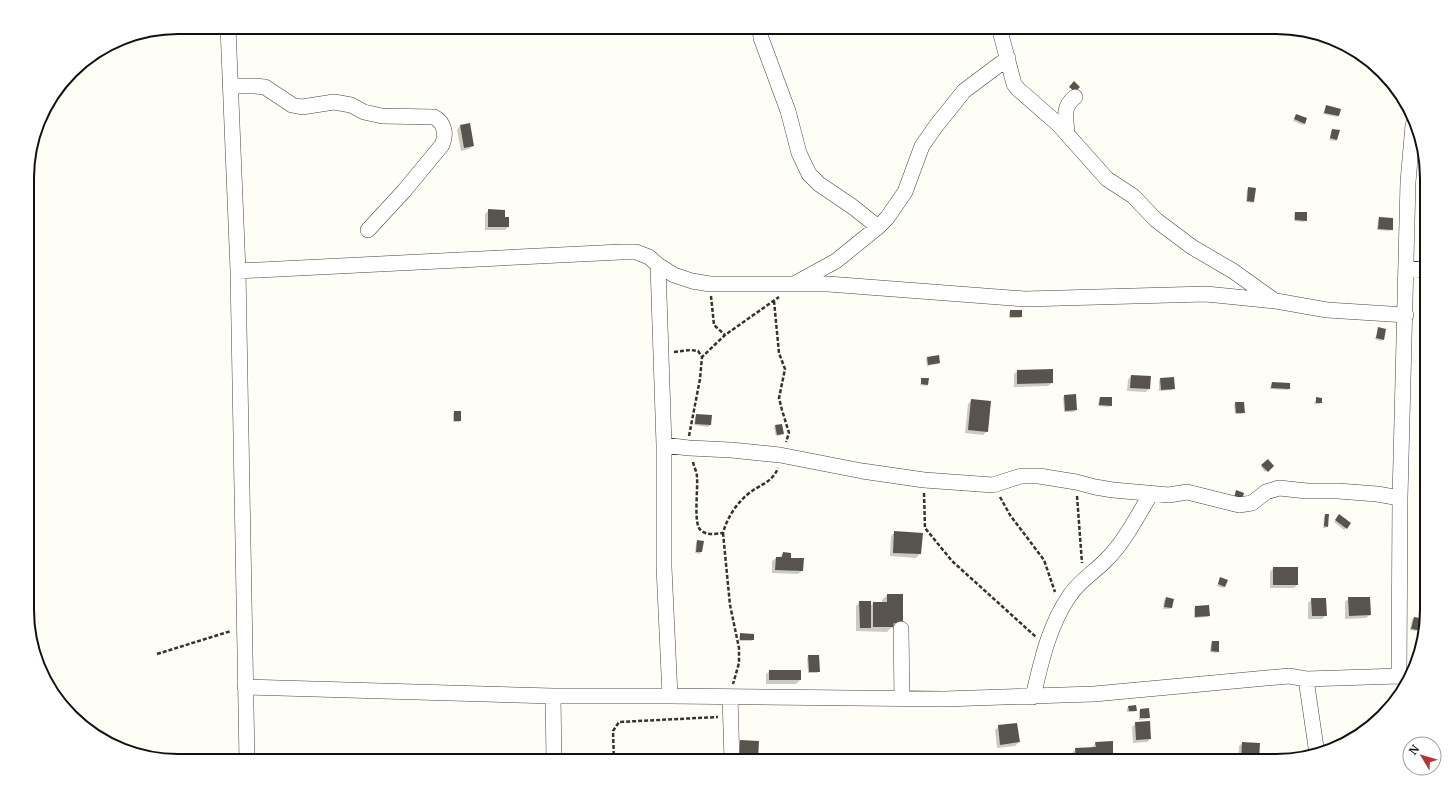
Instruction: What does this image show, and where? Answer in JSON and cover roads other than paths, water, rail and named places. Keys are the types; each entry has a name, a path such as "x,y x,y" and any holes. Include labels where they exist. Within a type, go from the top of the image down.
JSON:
{"street":[{"path":"228,34 238,272 247,754"},
{"path":"761,34 786,105 799,153 809,174 819,184 853,207 878,227"},
{"path":"1001,34 1014,84 1067,133 1097,170 1107,179 1133,196 1156,220 1192,247 1233,271 1276,301"},
{"path":"793,284 836,261 887,218 905,192 922,146 936,126 964,91 1008,58"},
{"path":"230,86 265,87 292,105 302,107 334,102 351,105 364,112 382,116 434,117 439,120 445,136 442,145 404,191 368,230"},
{"path":"1067,133 1065,115 1069,102 1075,97"},
{"path":"1405,674 1400,498 1406,315 1408,182 1412,133"},
{"path":"238,272 636,252 649,257 658,265 674,274 710,284 828,284 1025,300 1206,294 1276,301 1327,310 1406,315"},
{"path":"658,265 664,445 664,567 670,696"},
{"path":"1407,268 1420,269"},
{"path":"664,445 780,455 862,471 924,480 993,484 1022,476 1039,476 1076,482 1095,487 1151,494 1169,495 1187,492 1240,505 1252,503 1266,492 1279,488 1307,491 1338,491 1377,494 1400,498"},
{"path":"1033,697 1046,645 1060,612 1070,594 1083,579 1106,560 1120,544 1151,494"},
{"path":"901,629 902,699"},
{"path":"245,687 553,696 902,699 1033,697 1094,694 1289,676 1306,679 1403,677"},
{"path":"1306,679 1316,748"},
{"path":"553,696 554,754"},
{"path":"730,697 732,754"}]}
